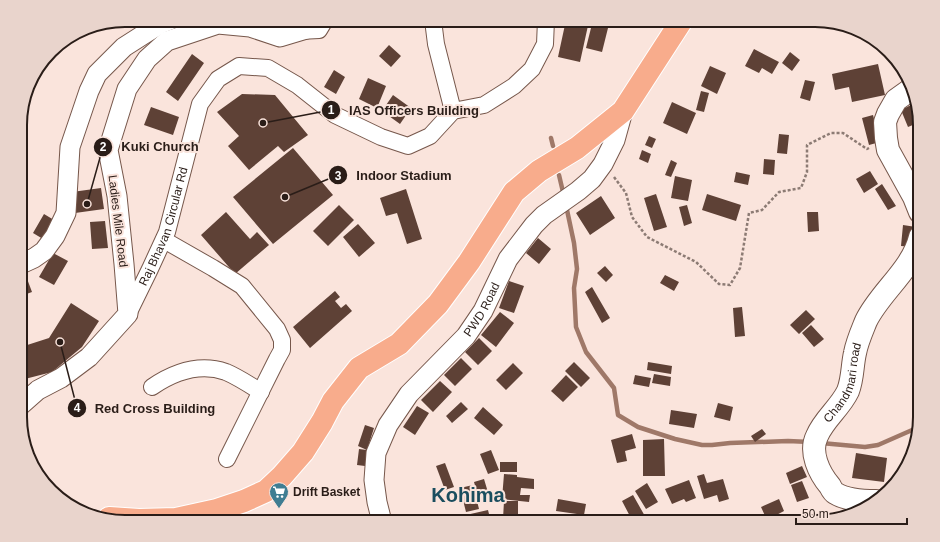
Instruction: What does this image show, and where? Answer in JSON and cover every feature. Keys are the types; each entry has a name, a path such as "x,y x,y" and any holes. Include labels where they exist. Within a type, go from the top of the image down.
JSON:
{"highway":[{"path":"198,515 244,502 266,492 282,476 303,452 333,401 359,368 399,344 438,304 469,262 514,192 539,171 577,148 623,111 677,27"}],"main road":[{"path":"907,92 896,100 885,122 888,150 913,195"},
{"name":"Chandmari road","path":"866,501 856,501 835,493 822,477 816,460 814,443 823,424 838,407 847,393 852,379 855,352 867,320 881,299 894,284 913,253"}],"street":[{"path":"27,261 44,251 55,236 66,213 70,147 89,91 98,74 124,47 155,27"},
{"name":"Ladies Mile Road","path":"128,314 117,196 108,150 127,89 147,58 166,41 201,27"},
{"name":"Ladies Mile Road","path":"250,27 280,37 302,27"},
{"path":"311,27 319,30 321,27"},
{"path":"434,27 436,44 453,111 484,105 514,86 532,69 545,44 546,27"},
{"name":"Raj Bhavan Circular Rd","path":"128,314 167,232 200,104 218,79 240,66 268,68 297,85 335,115 381,137 408,146 430,136 453,111"},
{"name":"PWD Road","path":"380,515 374,480 376,453 388,425 409,394 466,336 483,311 508,259 534,225 544,215 592,179 601,167 615,140 623,111"},
{"path":"164,240 242,286 277,329 282,340 282,350 227,459"},
{"path":"27,400 38,390 61,378 88,357 128,314"},
{"path":"152,387 170,376 181,372 196,369 211,369 230,374 261,392"}],"path":[{"path":"601,167 615,178 626,193 632,217 647,237 696,262 719,284 730,284 740,268 749,213 762,210 780,192 801,188 807,172 807,144 831,133 843,134 867,149 887,143"}],"building":[{"path":"564,27 588,27 580,62 558,57"},
{"path":"591,27 608,27 602,52 586,48"},
{"path":"389,45 401,56 391,67 379,56"},
{"path":"754,49 779,62 772,74 762,68 759,73 745,66"},
{"path":"790,52 800,60 792,71 782,63"},
{"path":"192,54 204,63 178,101 166,92"},
{"path":"878,64 885,95 852,102 849,87 835,90 832,74"},
{"path":"710,66 726,73 717,94 701,86"},
{"path":"334,70 345,77 336,94 324,87"},
{"path":"368,78 386,86 377,108 359,99"},
{"path":"805,80 815,82 810,101 800,98"},
{"path":"701,91 709,93 704,112 696,110"},
{"path":"242,94 275,95 308,135 284,152 278,146 249,170 228,146 239,136 217,112"},
{"path":"393,95 411,108 400,124 382,111"},
{"path":"672,102 696,113 687,134 663,123"},
{"path":"911,105 913,125 908,127 901,110"},
{"path":"151,107 179,117 173,135 144,125"},
{"path":"873,115 880,142 869,145 862,118"},
{"path":"779,134 789,135 787,154 777,153"},
{"path":"649,136 656,139 652,148 645,145"},
{"path":"293,148 333,195 273,244 233,197"},
{"path":"642,150 651,154 648,163 639,159"},
{"path":"764,159 775,160 774,175 763,174"},
{"path":"671,160 677,163 671,177 665,175"},
{"path":"870,171 878,184 864,193 856,179"},
{"path":"736,172 750,175 748,185 734,182"},
{"path":"675,176 692,180 688,201 671,198"},
{"path":"882,184 896,206 888,210 875,189"},
{"path":"101,188 104,209 75,213 72,192"},
{"path":"406,189 422,239 407,244 397,213 386,216 380,198"},
{"path":"656,194 667,227 654,231 644,198"},
{"path":"707,194 741,205 736,221 702,210"},
{"path":"601,196 615,218 590,235 576,213"},
{"path":"339,205 354,220 328,246 313,231"},
{"path":"687,205 692,223 684,226 679,207"},
{"path":"226,212 250,239 257,232 269,245 235,274 201,235"},
{"path":"807,212 818,212 819,231 808,232"},
{"path":"44,214 54,220 43,239 33,233"},
{"path":"105,221 108,248 92,249 90,222"},
{"path":"358,224 375,243 359,257 343,237"},
{"path":"903,225 913,227 913,247 901,246"},
{"path":"538,238 551,249 539,264 526,253"},
{"path":"53,253 68,261 54,285 39,277"},
{"path":"605,266 613,275 606,282 597,273"},
{"path":"665,275 679,282 674,291 660,283"},
{"path":"27,279 32,292 27,294"},
{"path":"509,281 524,286 514,313 499,308"},
{"path":"592,287 610,318 602,323 585,292"},
{"path":"335,291 340,297 335,301 341,308 346,304 352,311 310,348 293,327"},
{"path":"71,303 99,321 82,347 52,372 27,378 27,345 49,338"},
{"path":"742,307 745,336 735,337 733,308"},
{"path":"806,310 815,319 799,334 790,325"},
{"path":"500,312 514,323 496,347 481,335"},
{"path":"811,325 824,339 814,347 802,333"},
{"path":"479,338 492,351 478,365 465,352"},
{"path":"461,358 472,369 455,386 444,375"},
{"path":"574,362 590,378 581,387 565,371"},
{"path":"648,362 672,366 671,374 647,370"},
{"path":"513,363 523,373 506,390 496,380"},
{"path":"654,374 671,377 670,386 652,383"},
{"path":"566,375 578,387 563,402 551,391"},
{"path":"635,375 651,378 649,387 633,384"},
{"path":"440,381 452,392 433,412 421,400"},
{"path":"461,402 468,409 452,423 446,416"},
{"path":"718,403 733,407 730,421 714,417"},
{"path":"417,406 429,413 415,435 403,427"},
{"path":"483,407 503,425 494,435 474,418"},
{"path":"671,410 697,414 694,428 669,424"},
{"path":"365,425 374,428 367,450 358,446"},
{"path":"762,429 766,434 755,442 751,436"},
{"path":"632,434 636,448 625,451 627,461 617,463 611,440"},
{"path":"664,439 665,476 643,476 643,440"},
{"path":"359,449 367,450 365,466 357,465"},
{"path":"491,450 499,470 488,474 480,454"},
{"path":"856,453 887,458 884,482 852,478"},
{"path":"500,462 517,462 517,472 500,472"},
{"path":"445,463 454,487 445,490 436,466"},
{"path":"802,466 807,477 790,484 786,473"},
{"path":"504,474 534,479 534,489 521,488 520,495 530,495 529,502 502,499"},
{"path":"704,474 707,483 723,479 729,499 719,502 717,495 704,499 697,476"},
{"path":"484,479 490,499 480,503 474,482"},
{"path":"689,480 696,498 686,502 684,499 672,504 665,489"},
{"path":"802,481 809,498 797,502 791,485"},
{"path":"647,483 658,502 646,509 635,491"},
{"path":"473,485 479,509 466,512 460,488"},
{"path":"633,495 644,515 629,515 622,501"},
{"path":"558,499 586,504 584,515 556,511"},
{"path":"779,499 784,511 776,515 765,515 761,507"},
{"path":"504,501 518,501 518,515 503,515"},
{"path":"488,510 489,515 466,515"}],"waterway":[{"path":"551,138 553,146"},
{"path":"559,175 563,192"},
{"path":"567,210 574,243 577,269 574,288 576,327 586,352 614,388 618,415 638,427 675,439 702,445 788,441 810,442"},
{"path":"821,443 865,447 878,445 912,430"}],"place":[{"name":"IAS Officers Building","path":"263,123"},
{"name":"Indoor Stadium","path":"285,197"},
{"name":"Kuki Church","path":"87,204"},
{"name":"Red Cross Building","path":"60,342"},
{"name":"Drift Basket","path":"279,509"}],"district":[{"name":"Kohima","path":"468,495"}]}
